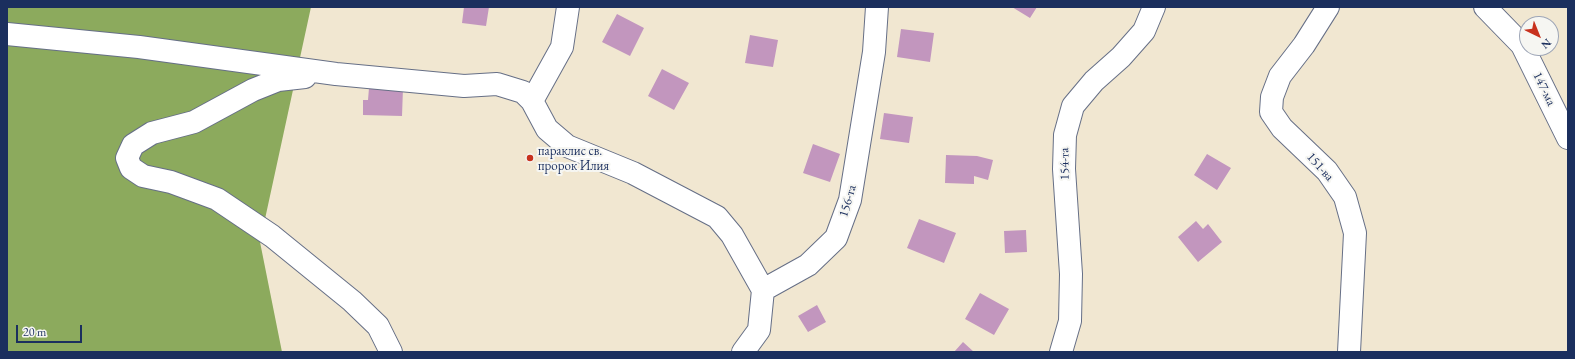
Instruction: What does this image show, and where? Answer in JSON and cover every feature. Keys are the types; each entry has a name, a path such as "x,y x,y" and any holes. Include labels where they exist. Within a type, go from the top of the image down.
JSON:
{"street":[{"path":"532,101 562,48 568,7"},
{"name":"156-та","path":"763,290 808,264 836,238 852,192 874,52 877,7"},
{"name":"154-та","path":"1061,352 1070,321 1071,274 1064,169 1065,136 1070,113 1072,106 1094,81 1121,57 1144,31 1154,7"},
{"name":"151-ва","path":"1328,7 1304,45 1280,76 1272,97 1271,112 1282,128 1327,171 1345,197 1355,233 1349,352"},
{"name":"147-ма","path":"1485,7 1522,45 1568,138"},
{"path":"7,34 138,47 336,74 464,86 497,84 523,92 532,101 547,129 567,146 633,173 717,217 732,235 763,290 759,330 743,352"},
{"path":"336,74 278,80 252,90 194,122 152,133 133,145 127,158 131,168 143,176 171,182 217,199 272,236 352,301 378,326 391,352"}],"green space":[{"path":"7,7 311,7 260,242 282,352 7,352"}],"building":[{"path":"464,7 489,7 486,26 462,23"},
{"path":"1012,7 1037,7 1030,18"},
{"path":"617,14 644,28 630,56 602,42"},
{"path":"901,29 934,33 930,62 897,57"},
{"path":"750,35 778,40 773,67 745,63"},
{"path":"662,69 689,83 674,110 648,96"},
{"path":"369,88 403,88 402,116 363,115 363,100 368,100"},
{"path":"884,113 913,117 909,143 880,139"},
{"path":"813,144 840,154 830,182 803,173"},
{"path":"1207,154 1231,168 1217,190 1194,175"},
{"path":"946,155 977,156 993,160 988,180 974,176 974,184 945,183"},
{"path":"919,219 956,233 944,263 907,248"},
{"path":"1196,221 1203,229 1208,224 1222,242 1198,262 1178,237"},
{"path":"1026,230 1027,252 1005,253 1004,231"},
{"path":"980,293 1009,309 994,335 965,319"},
{"path":"817,305 826,322 808,332 798,316"},
{"path":"963,342 974,352 954,352"}],"place":[{"name":"параклис св. пророк Илия","path":"530,158"}]}
